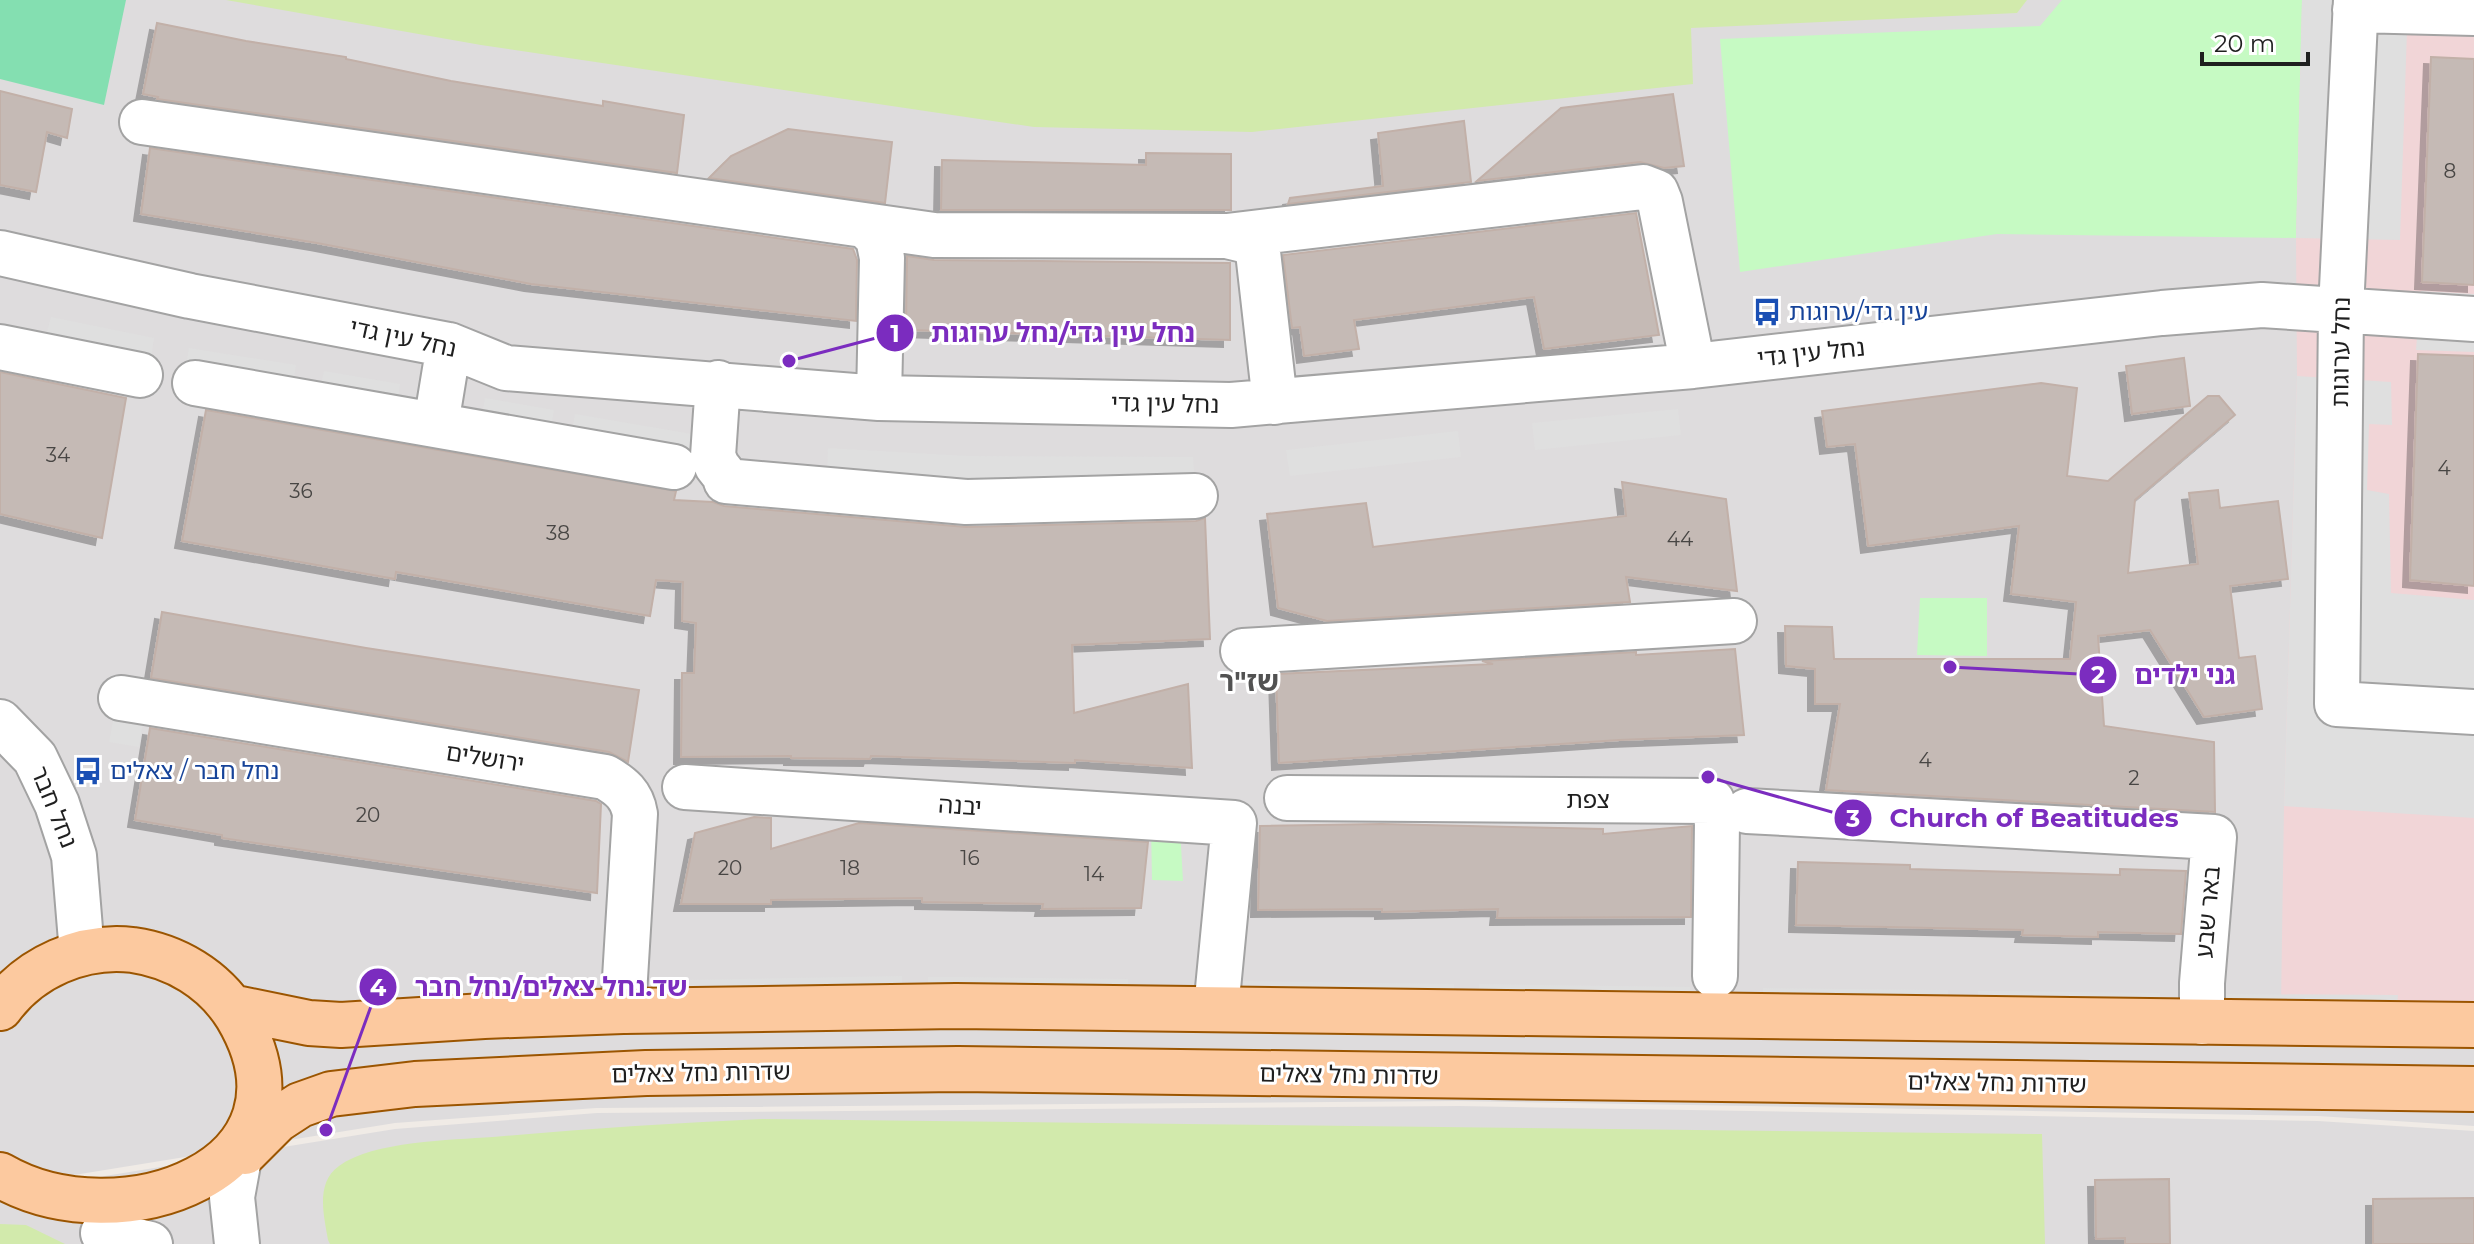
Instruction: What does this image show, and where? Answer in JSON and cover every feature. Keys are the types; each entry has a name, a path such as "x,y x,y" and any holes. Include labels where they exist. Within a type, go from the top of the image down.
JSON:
{"main road":[{"path":"0,1008 32,976 64,958 82,953 124,949 164,957 201,977 231,1007 251,1047 257,1069 256,1114 242,1158"},
{"path":"231,1007 309,1023 341,1025 623,1011 956,1006 2474,1025"},
{"name":"שדרות נחל צאלים","path":"0,1175 28,1205 74,1227 103,1233 143,1231 181,1217 214,1195 277,1120 300,1105 331,1094 415,1084 646,1073 958,1069 2474,1089"}],"street":[{"path":"2356,5 2474,13"},
{"name":"נחל ערוגות","path":"2356,5 2341,309 2337,704 2474,712"},
{"path":"142,122 934,235 1227,236 1643,187 1656,192 1660,202 1693,366"},
{"path":"866,226 878,238 882,258 879,398"},
{"path":"1227,236 1248,241 1258,252 1275,402"},
{"name":"נחל עין גדי","path":"0,253 190,296 449,345 506,368 879,398 1231,405 1693,366 2162,313 2262,305 2474,319"},
{"path":"436,424 449,345"},
{"path":"0,347 140,375"},
{"path":"195,383 674,467"},
{"path":"718,383 713,456 726,481 966,502 1195,496"},
{"path":"1243,651 1734,621"},
{"name":"ירושלים","path":"121,698 605,777 617,784 633,802 635,814 623,1011"},
{"name":"נחל חבר","path":"0,722 35,758 57,804 74,856 82,953"},
{"name":"יבנה","path":"685,787 1234,823 1216,1009"},
{"name":"צפת","path":"1287,798 1712,801 1717,822 1715,976"},
{"name":"באר שבע","path":"1747,811 2214,837 2202,983 2202,1022"},
{"path":"237,1244 232,1197 242,1158"},
{"path":"103,1233 150,1244"}],"shaded area":[{"name":"שז\"ר","path":"0,0 2474,0 2474,1126 2318,1116 1458,1101 596,1108 395,1123 0,1187"},
{"path":"2302,0 2474,0 2474,1007 2281,1004 2297,376 2296,238"},
{"path":"2302,0 2408,0 2400,240 2296,238"},
{"path":"2421,291 2474,294 2474,352 2416,350"},
{"path":"51,317 154,338 150,365 44,343"},
{"path":"189,348 296,365 292,389 185,371"},
{"path":"324,371 400,384 397,407 319,394"},
{"path":"2297,376 2391,382 2392,425 2369,424 2367,490 2389,494 2391,593 2474,600 2474,818 2284,806"},
{"path":"485,398 554,410 550,433 481,421"},
{"path":"1678,409 1681,435 1535,450 1532,423"},
{"path":"575,414 692,434 689,457 571,437"},
{"path":"1458,431 1461,457 1290,476 1286,450"},
{"path":"828,448 967,456 1193,457 1195,483 966,485 827,477"},
{"path":"115,709 144,715 139,747 109,742"},
{"path":"902,976 902,987 681,991 681,980"},
{"path":"928,977 1128,979 1128,989 928,988"},
{"path":"1243,981 1454,984 1454,994 1243,991"},
{"path":"1479,984 1690,987 1690,998 1479,994"},
{"path":"1763,988 1948,990 1948,1001 1763,999"},
{"path":"1978,991 2160,993 2160,1004 1978,1001"},
{"path":"2220,994 2398,995 2397,1005 2220,1004"},
{"path":"1459,1106 2318,1121 2474,1131 2474,1244 0,1244 0,1193 395,1129 597,1113"}],"green space":[{"path":"0,0 126,0 104,105 0,79"},
{"path":"226,0 2027,0 2017,13 1691,28 1693,84 1252,132 1034,127 481,45"},
{"path":"2062,0 2302,0 2296,238 1997,234 1740,272 1720,39 2040,26"},
{"path":"1920,598 1987,598 1987,656 1917,655"},
{"path":"1151,826 1180,828 1183,881 1152,880"},
{"path":"762,1119 2042,1134 2045,1244 330,1244 328,1240 323,1200 327,1181 339,1166 372,1151 435,1141"},
{"path":"0,1224 26,1225 65,1244 0,1244"}],"building":[{"path":"157,23 346,57 451,81 603,106 603,101 684,115 677,173 157,99 143,94"},
{"path":"2431,57 2474,59 2474,285 2422,282"},
{"path":"0,91 72,109 67,138 47,132 36,192 0,185"},
{"path":"1673,94 1684,166 1664,168 1640,162 1477,181 1561,108"},
{"path":"1464,121 1471,182 1288,204 1290,198 1383,186 1378,133"},
{"path":"788,129 892,142 885,203 709,178 731,156"},
{"path":"150,148 853,249 857,260 856,321 531,284 317,243 141,214"},
{"path":"1146,153 1231,154 1231,210 941,210 942,160 1146,165"},
{"path":"1636,213 1659,335 1544,349 1534,297 1354,320 1359,349 1304,356 1300,327 1292,328 1283,255"},
{"path":"907,256 934,260 1230,263 1230,340 910,330 910,326 906,326"},
{"path":"2418,354 2474,356 2474,586 2410,580"},
{"path":"2184,358 2190,406 2132,414 2126,366"},
{"path":"0,372 126,398 102,538 0,514"},
{"path":"2041,383 2077,388 2067,476 2108,481 2208,396 2219,396 2235,415 2135,500 2128,573 2198,564 2189,493 2218,490 2220,508 2278,501 2288,579 2230,586 2239,658 2255,656 2262,709 2204,717 2150,630 2098,636 2104,726 2214,742 2215,812 1826,790 1840,704 1815,704 1815,669 1786,666 1785,626 1832,627 1834,659 2070,659 2076,602 2011,594 2019,526 1868,546 1855,444 1827,447 1822,411"},
{"path":"206,410 676,491 674,500 713,502 724,506 966,527 1196,521 1205,518 1210,639 1072,645 1074,713 1188,684 1192,768 1075,760 1075,763 871,756 870,759 681,757 682,673 694,673 696,623 682,621 683,582 656,580 650,616 396,572 395,579 182,541"},
{"path":"1622,482 1726,499 1737,591 1626,577 1630,602 1327,621 1278,608 1267,514 1366,503 1373,547 1626,516"},
{"path":"162,612 366,648 639,690 628,762 609,752 151,678"},
{"path":"1735,649 1744,735 1619,740 1279,763 1276,674"},
{"path":"150,728 596,801 601,804 597,893 222,838 222,835 135,820"},
{"path":"754,817 771,818 771,849 859,823 1148,842 1141,908 1042,909 1043,904 922,902 922,898 681,904 695,833"},
{"path":"1381,824 1603,829 1603,834 1692,826 1691,917 1497,918 1498,909 1382,912 1382,909 1258,910 1260,826"},
{"path":"1798,862 1910,865 1910,869 2120,875 2120,869 2186,871 2181,934 2098,932 2098,937 2022,935 2023,930 1796,925"},
{"path":"2169,1179 2170,1244 2125,1244 2125,1238 2096,1239 2095,1180"},
{"path":"2474,1198 2474,1244 2373,1244 2373,1199"}],"place":[{"name":"עין גדי/ערוגות","path":"1767,312"},
{"name":"נחל עין גדי/נחל ערוגות","path":"789,361"},
{"name":"גני ילדים","path":"1950,667"},
{"name":"נחל חבר / צאלים","path":"88,771"},
{"name":"Church of Beatitudes","path":"1708,777"},
{"name":"שד.נחל צאלים/נחל חבר","path":"326,1130"}],"district":[{"name":"שז\"ר","path":"1249,681"}]}
